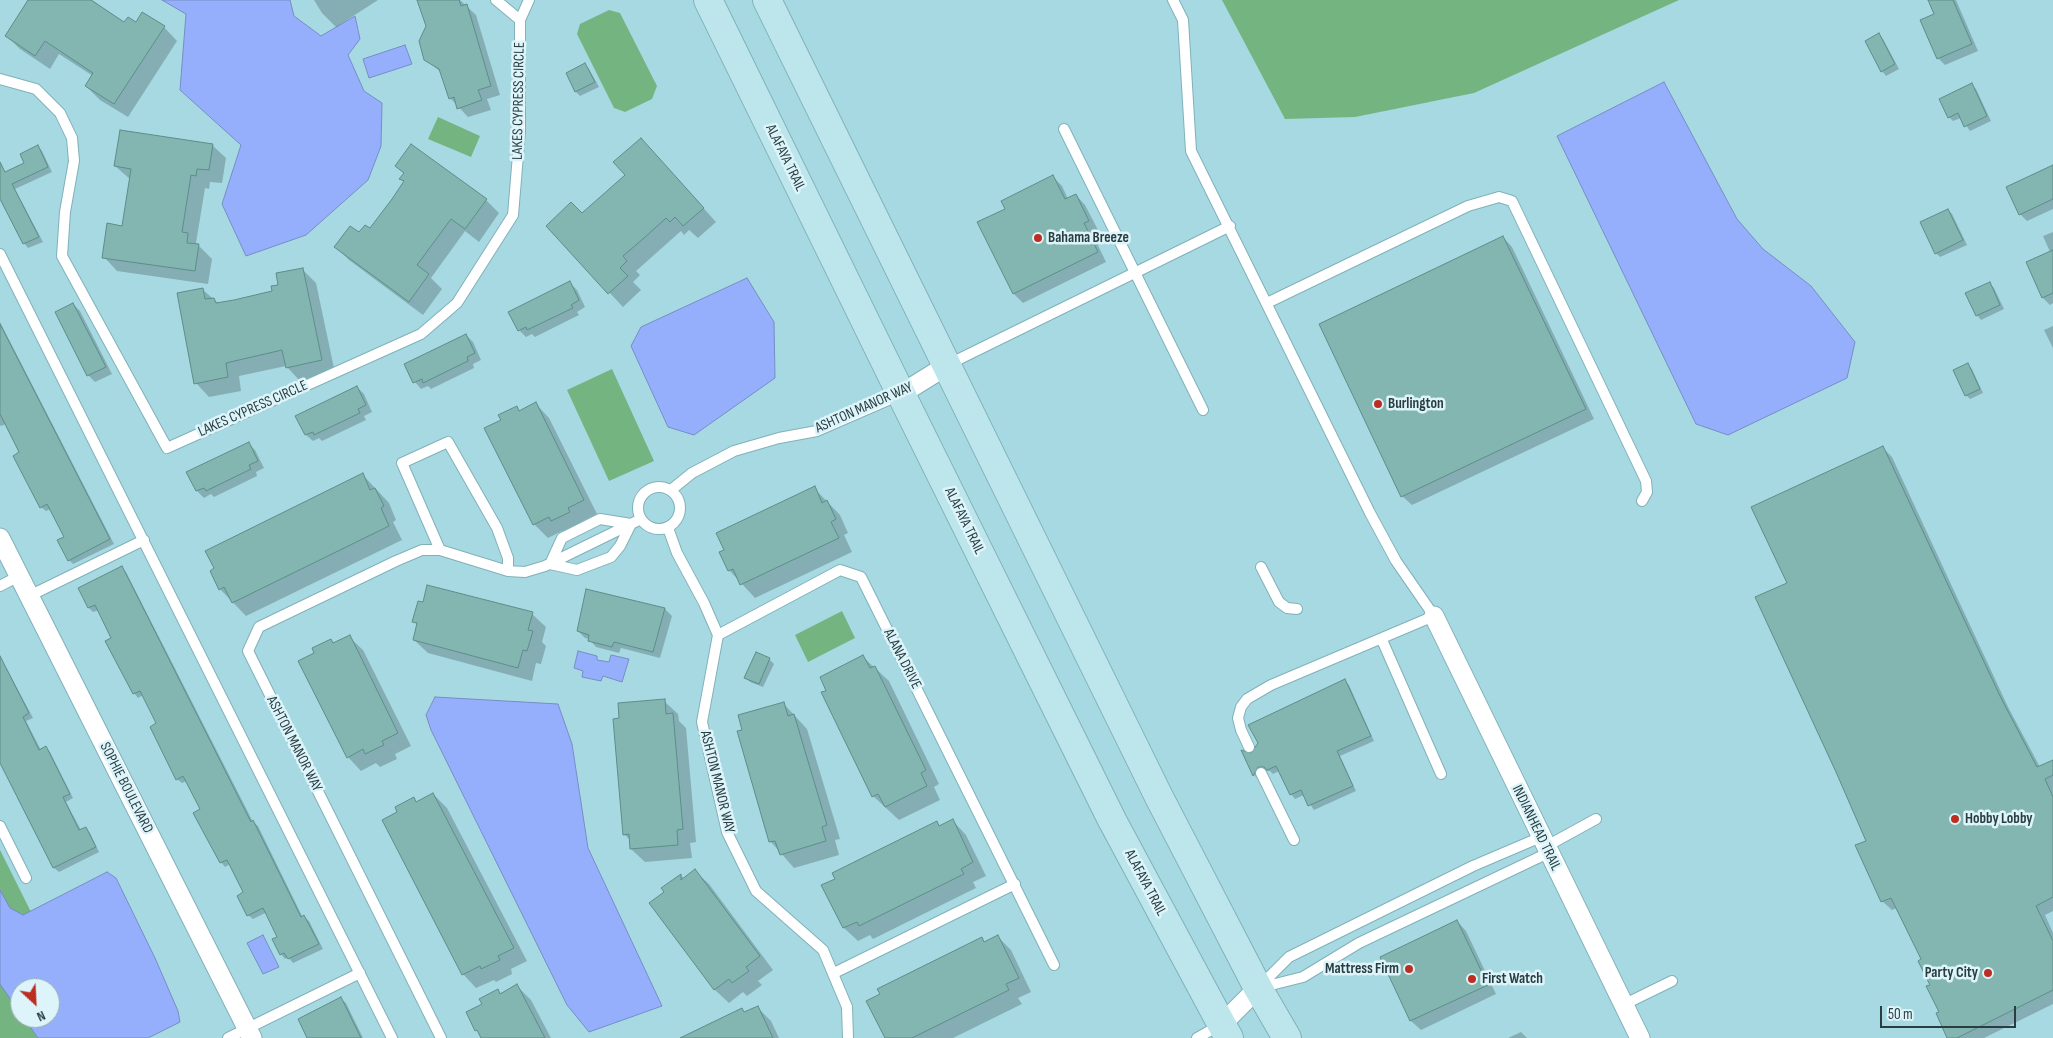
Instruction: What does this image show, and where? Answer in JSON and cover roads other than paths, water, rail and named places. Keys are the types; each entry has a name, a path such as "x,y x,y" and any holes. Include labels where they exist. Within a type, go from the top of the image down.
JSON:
{"main road":[{"name":"ALAFAYA TRAIL","path":"708,0 1112,820 1225,1031"},
{"path":"766,0 1159,797 1258,988 1287,1038"}],"street":[{"name":"ASHTON MANOR WAY","path":"901,394 946,366"},
{"name":"SOPHIE BOULEVARD","path":"0,538 250,1033"},
{"name":"INDIANHEAD TRAIL","path":"1434,616 1640,1038"},
{"path":"1225,1031 1258,988"}],"lane":[{"name":"LAKES CYPRESS CIRCLE","path":"496,0 520,20"},
{"name":"LAKES CYPRESS CIRCLE","path":"0,79 36,89 60,113 72,138 74,162 65,212 62,256 167,448 421,334 457,303 513,215 520,131 520,20 529,0"},
{"path":"1173,0 1183,20 1191,151 1230,226 1370,513 1396,561 1434,616 1382,640 1271,685 1247,699 1241,707 1238,718 1240,730 1249,747"},
{"path":"1064,128 1203,410"},
{"path":"1268,303 1468,206 1499,197 1512,201 1646,481 1647,492 1642,501"},
{"path":"946,366 1230,226"},
{"path":"0,254 392,1038"},
{"name":"ASHTON MANOR WAY","path":"671,490 692,472 734,451 779,438 817,432 901,394"},
{"path":"440,550 402,463 448,442 496,528 508,558 508,571"},
{"path":"671,490 660,487 646,491 638,502 636,521 611,557 577,570 550,564 562,538 600,519 636,521 654,530 668,528 674,524 681,512 678,498 671,490"},
{"name":"ASHTON MANOR WAY","path":"441,1038 248,651 259,628 422,550 440,550 508,571 524,572 550,564 636,521"},
{"path":"668,528 677,553 704,602 718,635"},
{"path":"29,596 144,540"},
{"path":"1261,567 1279,602 1287,608 1297,609"},
{"name":"ALANA DRIVE","path":"718,635 840,570 862,577 1054,965"},
{"path":"0,586 19,576"},
{"name":"ASHTON MANOR WAY","path":"718,635 702,722 727,832 756,891 823,950 847,1006 848,1038"},
{"path":"1382,640 1441,774"},
{"path":"1261,773 1294,840"},
{"path":"1258,988 1303,977 1359,943 1596,819"},
{"path":"0,826 26,878"},
{"path":"1258,988 1289,957 1473,866 1545,846"},
{"path":"834,973 1015,884"},
{"path":"228,1038 250,1033 360,974"},
{"path":"1623,1005 1672,981"},
{"path":"1197,1038 1225,1031"}],"water":[{"path":"162,0 290,0 294,16 321,36 355,16 360,39 348,55 364,91 382,103 381,146 368,180 306,235 246,256 222,204 241,145 180,90 186,14"},
{"path":"405,45 412,64 369,78 363,59"},
{"path":"1664,82 1737,219 1763,249 1811,286 1855,342 1847,378 1728,435 1696,424 1557,136"},
{"path":"747,278 774,322 775,378 694,435 668,427 631,346 641,327"},
{"path":"578,651 597,656 597,660 609,662 611,655 629,659 622,682 603,676 601,681 582,677 583,671 574,668"},
{"path":"435,697 558,704 572,744 588,848 662,1006 589,1032 567,1005 431,730 426,715"},
{"path":"107,872 116,878 155,958 178,1011 180,1022 148,1038 38,1038 31,1028 60,1028 60,978 10,978 10,998 0,984 0,890 10,908 23,915"},
{"path":"263,935 279,967 263,974 247,943"}],"place":[{"name":"Bahama Breeze","path":"1038,238"},
{"name":"Burlington","path":"1378,404"},
{"name":"Hobby Lobby","path":"1955,819"},
{"name":"Mattress Firm","path":"1409,969"},
{"name":"Party City","path":"1988,973"},
{"name":"First Watch","path":"1472,979"}]}
